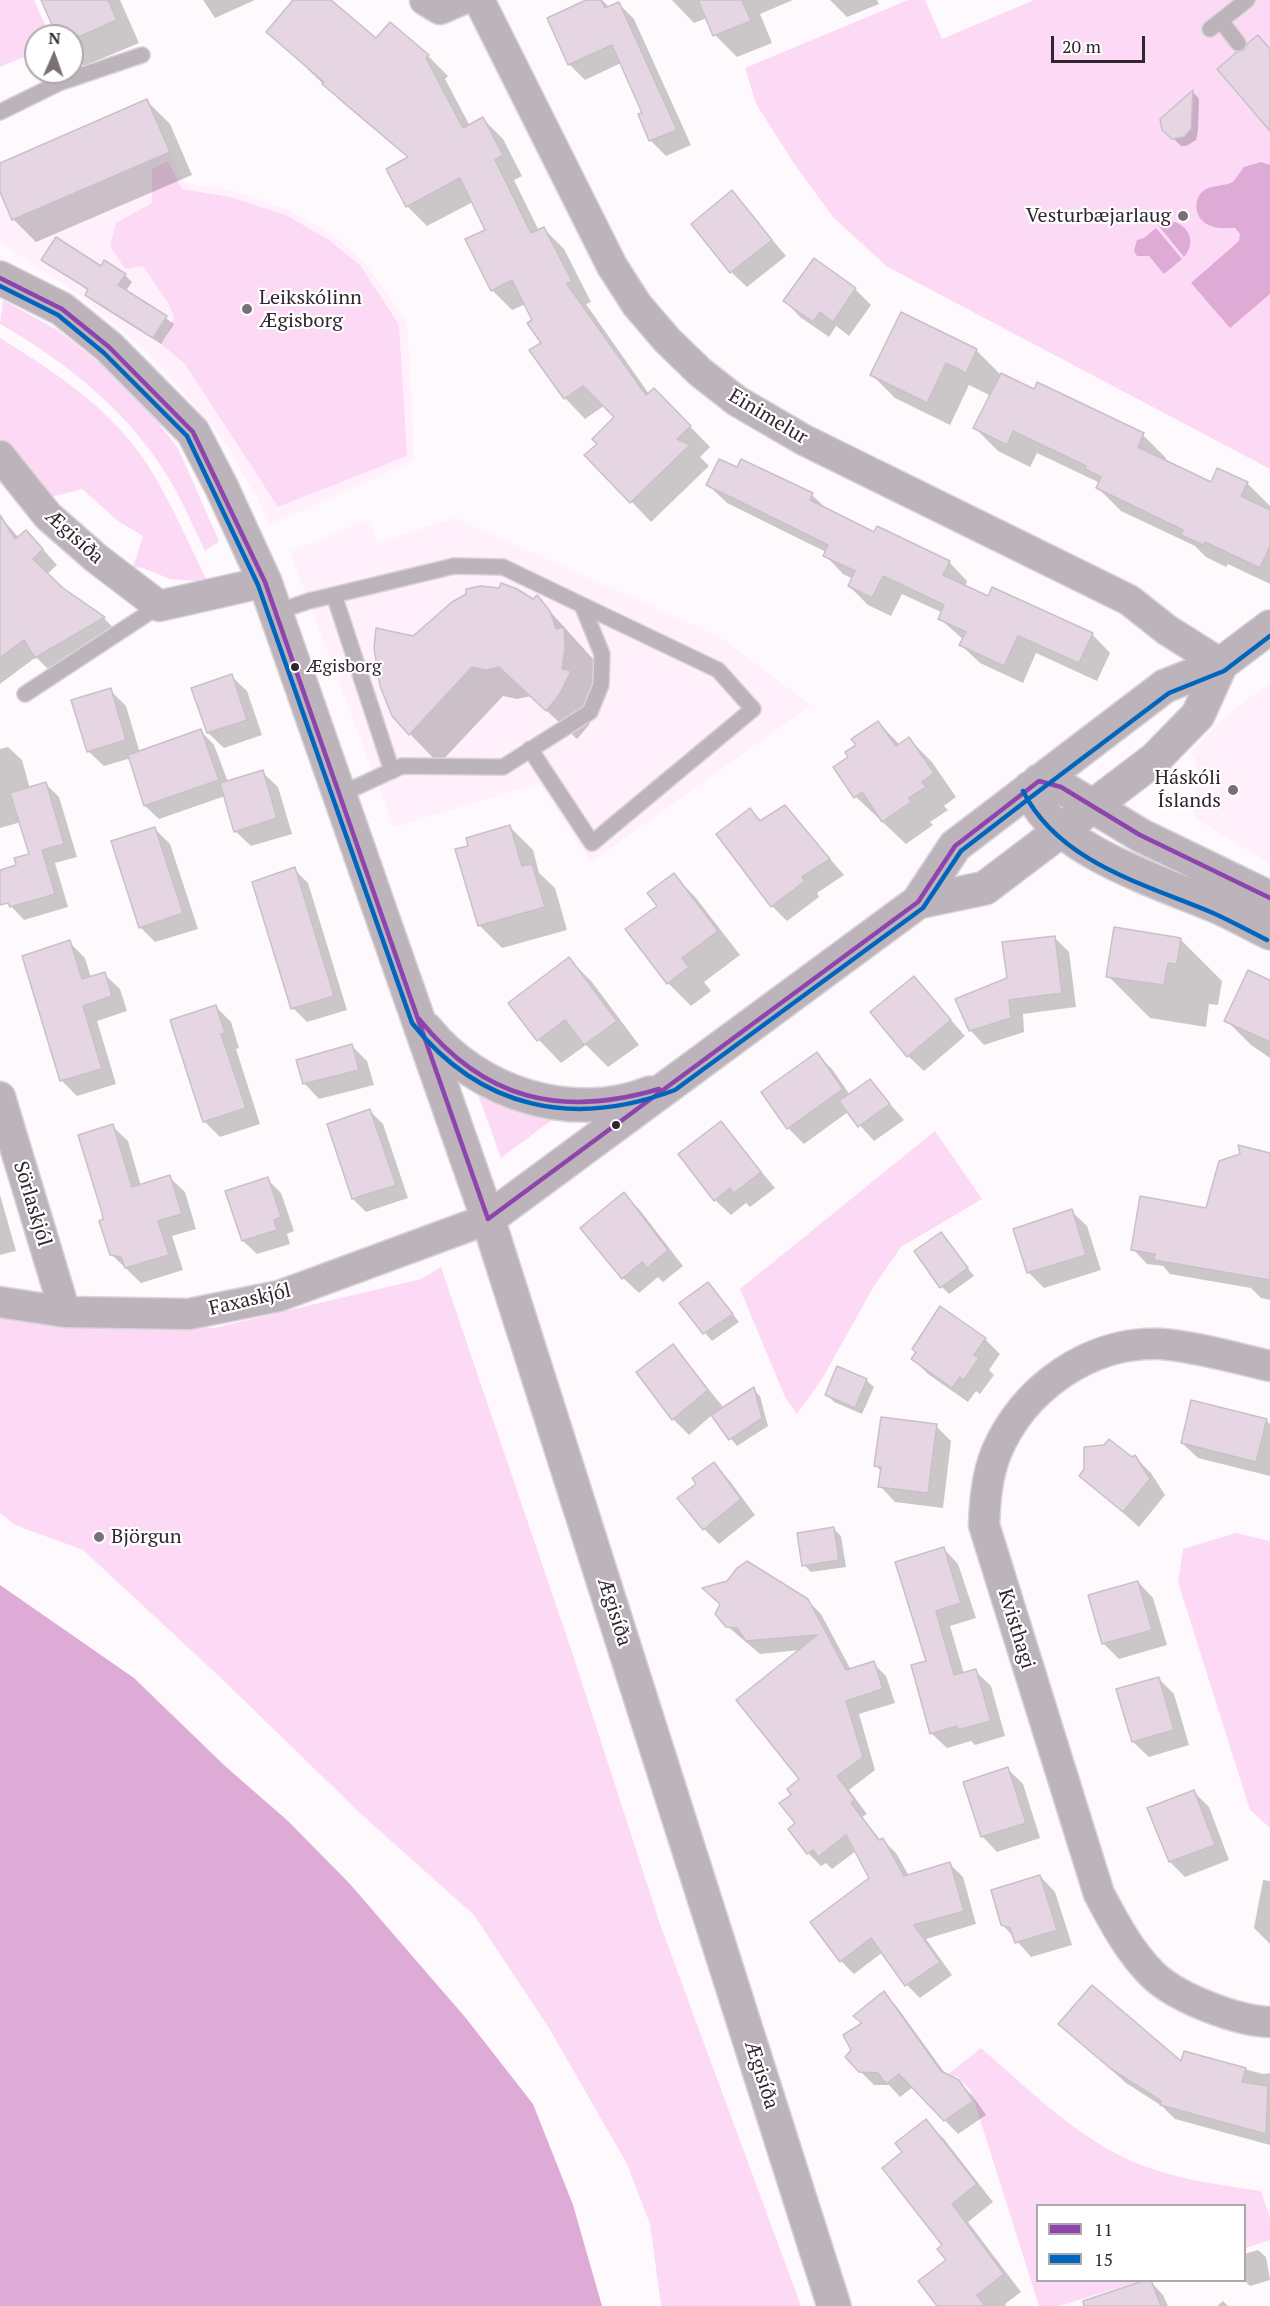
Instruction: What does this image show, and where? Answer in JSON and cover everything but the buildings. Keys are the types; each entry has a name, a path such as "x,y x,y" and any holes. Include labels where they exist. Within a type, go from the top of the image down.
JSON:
{"street":[{"path":"425,0 440,9 461,0"},
{"name":"Einimelur","path":"479,0 612,266 638,305 667,340 700,372 770,422 1128,600 1167,630 1221,664"},
{"name":"Ægisíða","path":"0,278 62,309 109,347 193,432 221,486 270,597 488,1219 834,2306"},
{"name":"Ægisíða","path":"0,456 48,516 96,558 159,606"},
{"path":"159,606 270,597"},
{"path":"488,1219 918,902 955,846 1034,785 1165,686 1221,664 1270,627"},
{"path":"918,902 985,888 1155,759 1198,715 1221,664"},
{"path":"1034,785 1061,787 1140,835 1270,898"},
{"path":"1034,785 1034,802 1059,830 1118,866 1219,908 1270,933"},
{"path":"419,1020 449,1054 467,1067 486,1080 527,1096 562,1103 611,1102 642,1096 671,1084"},
{"name":"Sörlaskjól","path":"0,1097 65,1312"},
{"name":"Faxaskjól","path":"0,1302 65,1312 189,1314 279,1296 488,1219"},
{"name":"Kvisthagi","path":"1270,1366 1162,1344 1117,1349 1073,1366 1036,1394 1006,1432 989,1477 984,1525 1098,1894 1120,1934 1153,1975 1202,2006 1258,2022 1270,2022"}],"lane":[{"path":"1238,43 1215,25 1247,0"},
{"path":"0,112 59,83 142,55"},
{"path":"270,597 334,595 454,566 503,567 718,670 753,709 592,843 530,749"},
{"path":"334,595 392,771"},
{"path":"339,795 402,766 503,767 590,711 597,699 603,670 602,654 582,605"},
{"path":"25,694 159,606"}],"shaded area":[{"path":"0,0 34,0 45,24 24,24 24,57 0,67"},
{"path":"908,0 925,0 942,39 1034,0 1270,0 1270,469 886,266 833,217 795,165 756,104 745,68"},
{"name":"Leikskólinn Ægisborg","path":"147,99 184,183 231,190 289,210 334,236 364,262 407,322 413,461 269,525 257,498 222,438 149,353 77,293 0,243 0,163"},
{"name":"Leikskólinn Ægisborg","path":"168,161 182,189 230,197 286,215 329,240 360,265 399,325 407,456 278,507 185,364 160,343 167,336 174,317 168,303 143,266 125,269 110,246 116,223 152,203 152,169"},
{"path":"1261,162 1270,165 1270,294 1230,328 1191,283 1239,241 1240,234 1235,228 1217,228 1202,221 1197,212 1197,201 1205,189 1233,182 1244,167"},
{"path":"1171,221 1182,226 1189,235 1190,246 1184,257 1158,225"},
{"path":"1156,228 1182,259 1164,274 1149,256 1137,256 1134,251 1137,240 1144,238"},
{"path":"3,300 59,331 129,386 178,448 219,541 205,551 168,477 152,453 115,410 72,372 0,324"},
{"path":"0,338 75,388 109,417 124,434 158,482 208,582 170,579 143,568 133,567 143,536 118,521 82,489 51,497 0,438"},
{"path":"455,518 720,637 811,705 591,862 539,783 394,827 290,552 369,519 378,543"},
{"name":"Háskóli Íslands","path":"1270,683 1270,864 1194,817 1197,763 1191,752 1227,715"},
{"path":"477,1092 556,1117 501,1158"},
{"path":"935,1131 982,1199 901,1247 874,1286 822,1379 797,1414 785,1397 740,1289"},
{"path":"441,1267 574,1658 660,1924 801,2306 661,2306 650,2224 627,2164 549,2028 474,1915 362,1815 223,1680 83,1550 15,1525 0,1513 0,1316 214,1328 421,1279"},
{"path":"1236,1533 1270,1541 1270,1828 1250,1810 1178,1582 1183,1549"},
{"path":"0,1585 134,1678 225,1766 288,1821 350,1884 465,2017 533,2104 573,2205 602,2306 0,2306"},
{"path":"981,2048 1069,2123 1127,2159 1176,2176 1261,2191 1270,2218 1270,2240 1246,2248 1246,2204 1036,2204 1036,2282 1138,2282 1059,2306 1039,2306 971,2091 957,2076 945,2077"}],"transit line":[{"name":"11","path":"0,278 62,309 109,347 193,432 265,582 488,1219 918,902 955,846 1039,781 1061,787 1140,835 1270,898"},
{"name":"15","path":"0,286 58,315 104,353 187,436 258,585 412,1023 439,1052 468,1076 499,1092 532,1103 566,1108 601,1108 638,1102 675,1090 923,908 961,851 1035,794 1169,693 1224,671 1270,636"},
{"name":"15","path":"1023,791 1039,816 1058,836 1081,854 1132,881 1213,913 1267,940"},
{"name":"11","path":"419,1019 444,1046 470,1068 498,1084 527,1095 557,1101 589,1102 623,1098 659,1089"}],"place":[{"name":"Vesturbæjarlaug","path":"1183,216"},
{"name":"Leikskólinn Ægisborg","path":"247,309"},
{"name":"Ægisborg","path":"295,667"},
{"name":"Háskóli Íslands","path":"1233,790"},
{"name":"Björgun","path":"99,1537"}]}
